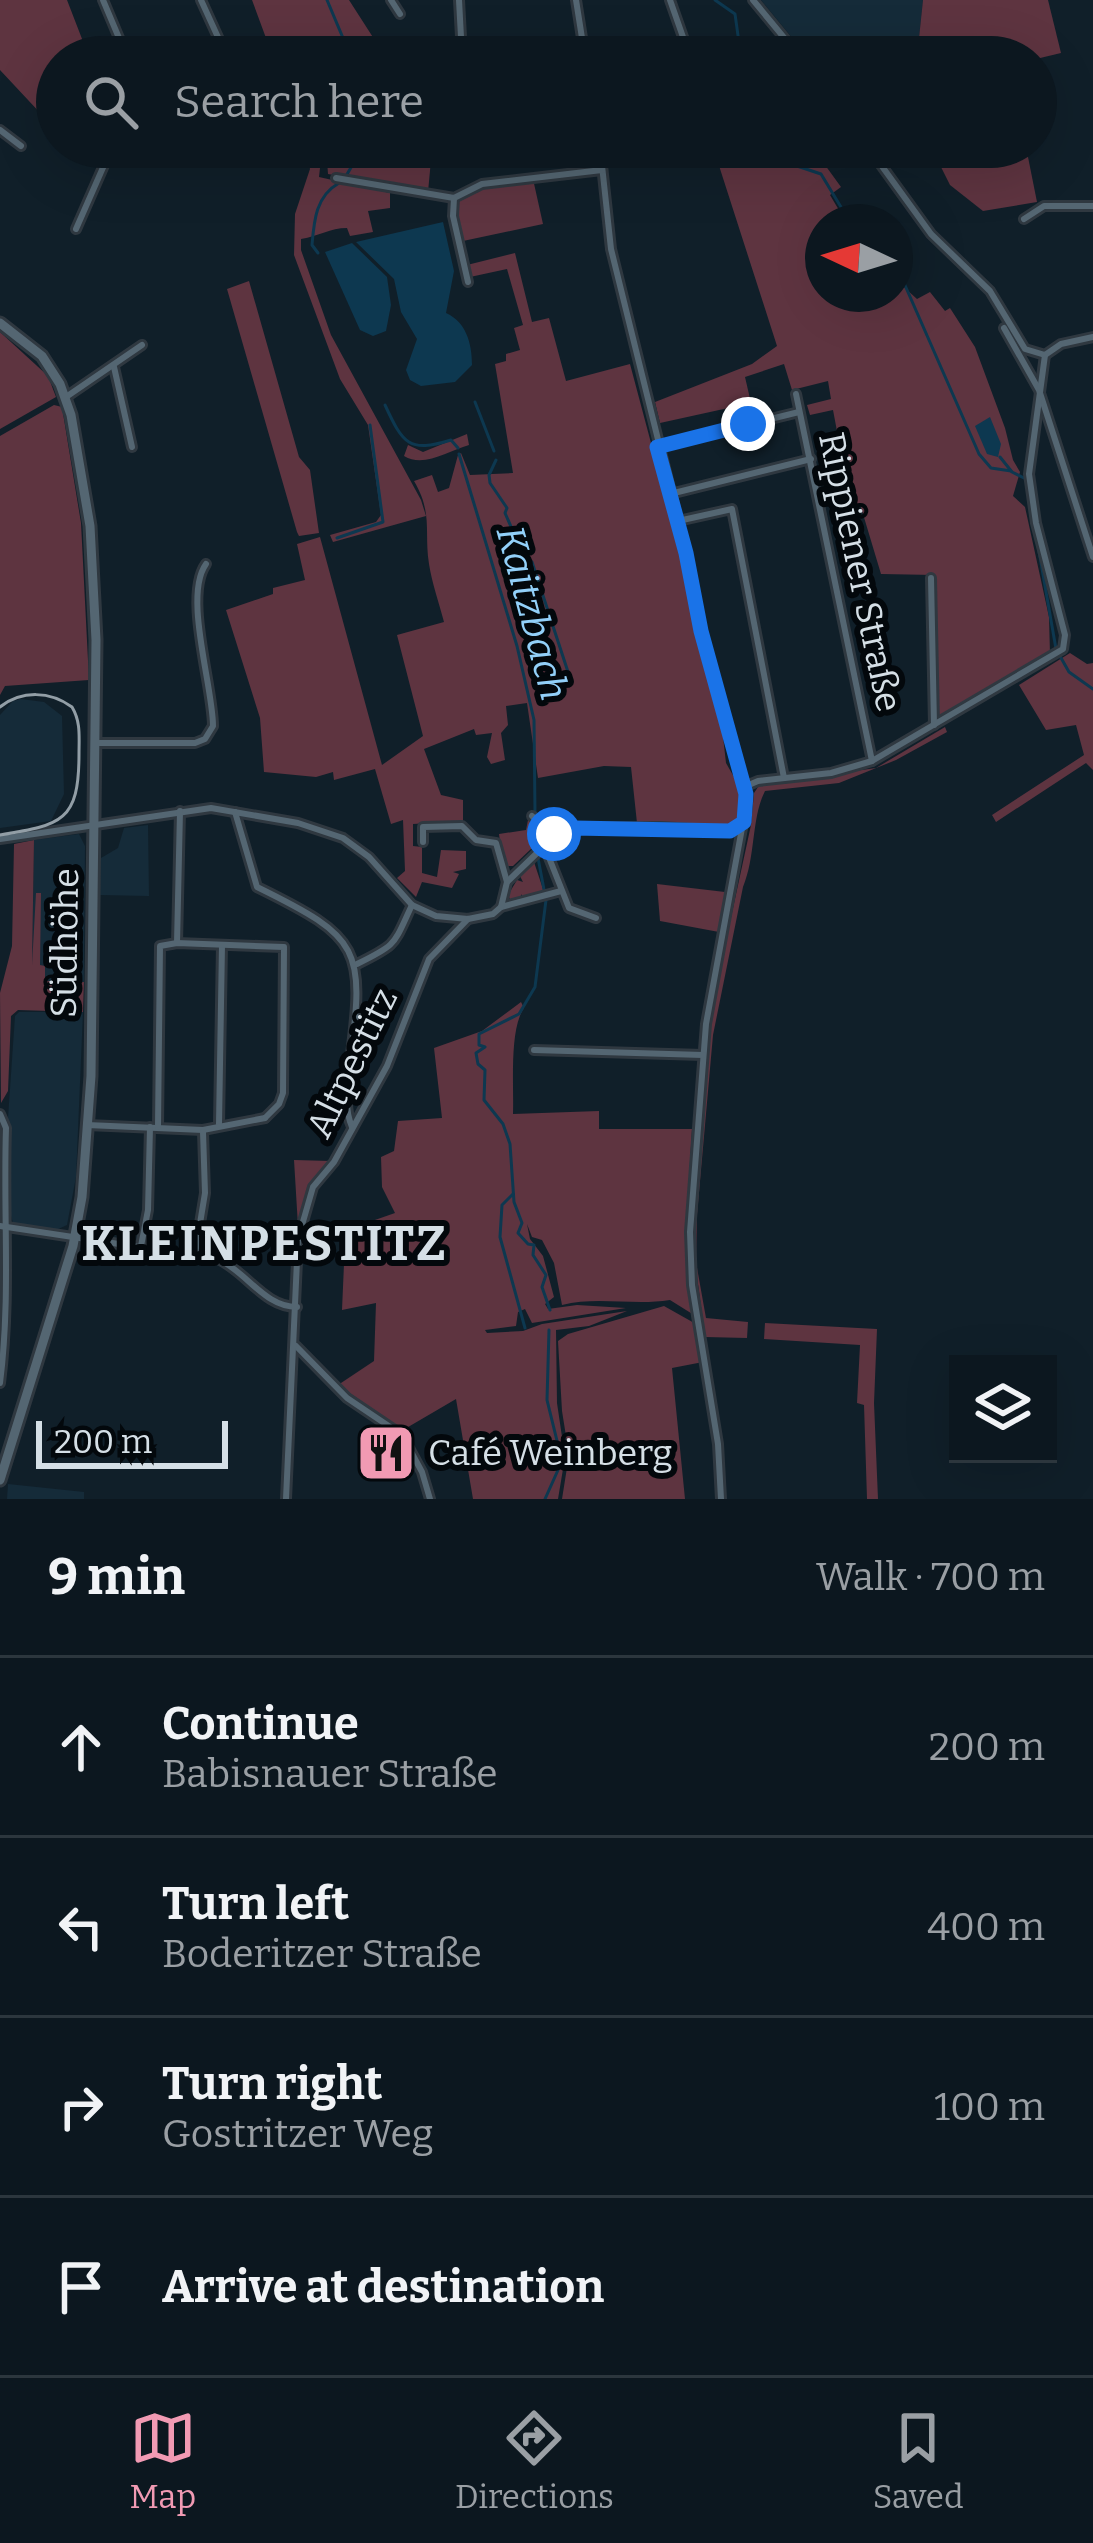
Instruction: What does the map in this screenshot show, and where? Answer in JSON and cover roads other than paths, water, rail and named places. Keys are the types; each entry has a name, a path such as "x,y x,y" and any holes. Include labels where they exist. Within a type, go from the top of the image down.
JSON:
{"street":[{"path":"103,0 119,36"},
{"path":"201,0 217,36"},
{"path":"391,0 400,14"},
{"path":"459,0 461,36"},
{"path":"576,0 582,36"},
{"path":"670,0 683,36"},
{"path":"753,0 783,36"},
{"path":"0,130 21,146"},
{"path":"76,229 103,168"},
{"path":"336,178 454,198 482,184 589,168"},
{"path":"602,168 611,249 701,631 744,787 746,816 740,828 703,1055 690,1258 718,1444 721,1499"},
{"path":"883,168 918,219 990,291 1025,349 1046,355"},
{"path":"454,198 453,216 468,282"},
{"path":"1024,219 1044,206 1093,206"},
{"path":"0,323 43,356 66,397 142,345"},
{"path":"1004,328 1039,390 1093,557"},
{"path":"744,787 872,761 1058,653 1065,635 1043,556 1029,474 1046,355 1061,344 1093,337"},
{"path":"114,367 132,447"},
{"name":"Rippiener Straße","path":"796,394 872,761"},
{"name":"Südhöhe","path":"0,1480 76,1236 87,1125 94,565 80,455 66,397"},
{"path":"657,447 799,412"},
{"path":"670,494 811,459"},
{"path":"678,521 732,509 784,778"},
{"path":"92,743 195,743 205,739 213,726 198,623 200,572 206,564"},
{"path":"931,578 934,727"},
{"path":"178,944 180,811"},
{"path":"0,839 180,811 235,812 343,838 369,857 412,905 436,916 468,919 561,891"},
{"path":"235,812 257,887 327,925 357,964 346,1114 352,1126"},
{"path":"534,818 554,834"},
{"path":"423,842 423,827 462,826 476,840 496,843 507,882 501,908"},
{"path":"507,882 554,834 574,828 740,828"},
{"path":"538,850 550,854 569,908 596,918"},
{"path":"357,964 391,947 412,905"},
{"name":"Altpestitz","path":"286,1499 298,1239 313,1186 334,1162 398,1044 429,959 468,919"},
{"path":"219,1124 222,945"},
{"path":"87,1125 154,1127 203,1130 266,1118 283,1093 284,947 160,946 154,1127 141,1246"},
{"path":"534,1051 703,1055"},
{"path":"0,1114 6,1128 0,1383"},
{"name":"Altpestitz","path":"266,1118 269,1128"},
{"path":"195,1254 205,1193 203,1130"},
{"path":"4,1227 195,1254 234,1266 272,1302 297,1307"},
{"path":"296,1346 347,1398 402,1435 430,1499"}],"waterway":[{"name":"Kaitzbach","path":"327,0 342,36"},
{"path":"715,0 735,14 738,36"},
{"name":"Kaitzbach","path":"346,176 351,168"},
{"path":"803,168 821,174 839,204"},
{"name":"Kaitzbach","path":"318,253 312,245 318,210 325,195 339,183"},
{"path":"913,304 979,454 991,468 1011,471"},
{"path":"475,402 494,451"},
{"name":"Kaitzbach","path":"385,405 409,442 426,446 451,440 458,448"},
{"path":"337,538 383,522 370,425"},
{"name":"Kaitzbach","path":"459,454 517,646 534,720 535,813"},
{"path":"1000,457 1012,472 1026,479"},
{"path":"496,460 490,483 507,508 526,561 532,562 569,675"},
{"path":"1029,494 1056,649 1069,672 1093,689"},
{"name":"Kaitzbach","path":"533,822 536,849"},
{"name":"Kaitzbach","path":"538,858 546,900 535,987 519,1014 479,1034 479,1045 485,1047 476,1053 485,1070 484,1100 503,1124 510,1144 514,1202 522,1223 518,1233 534,1245 533,1255 546,1275 542,1287 550,1310"},
{"path":"513,1194 502,1205 500,1237 525,1328"},
{"name":"Kaitzbach","path":"545,1499 560,1453 547,1400 549,1330"}],"tram line":[{"path":"0,707 27,695 63,702 75,713 79,742 75,794 63,816 38,828 0,835"}],"place":[{"name":"Café Weinberg","path":"386,1453"}],"district":[{"name":"KLEINPESTITZ","path":"265,1244"}]}
